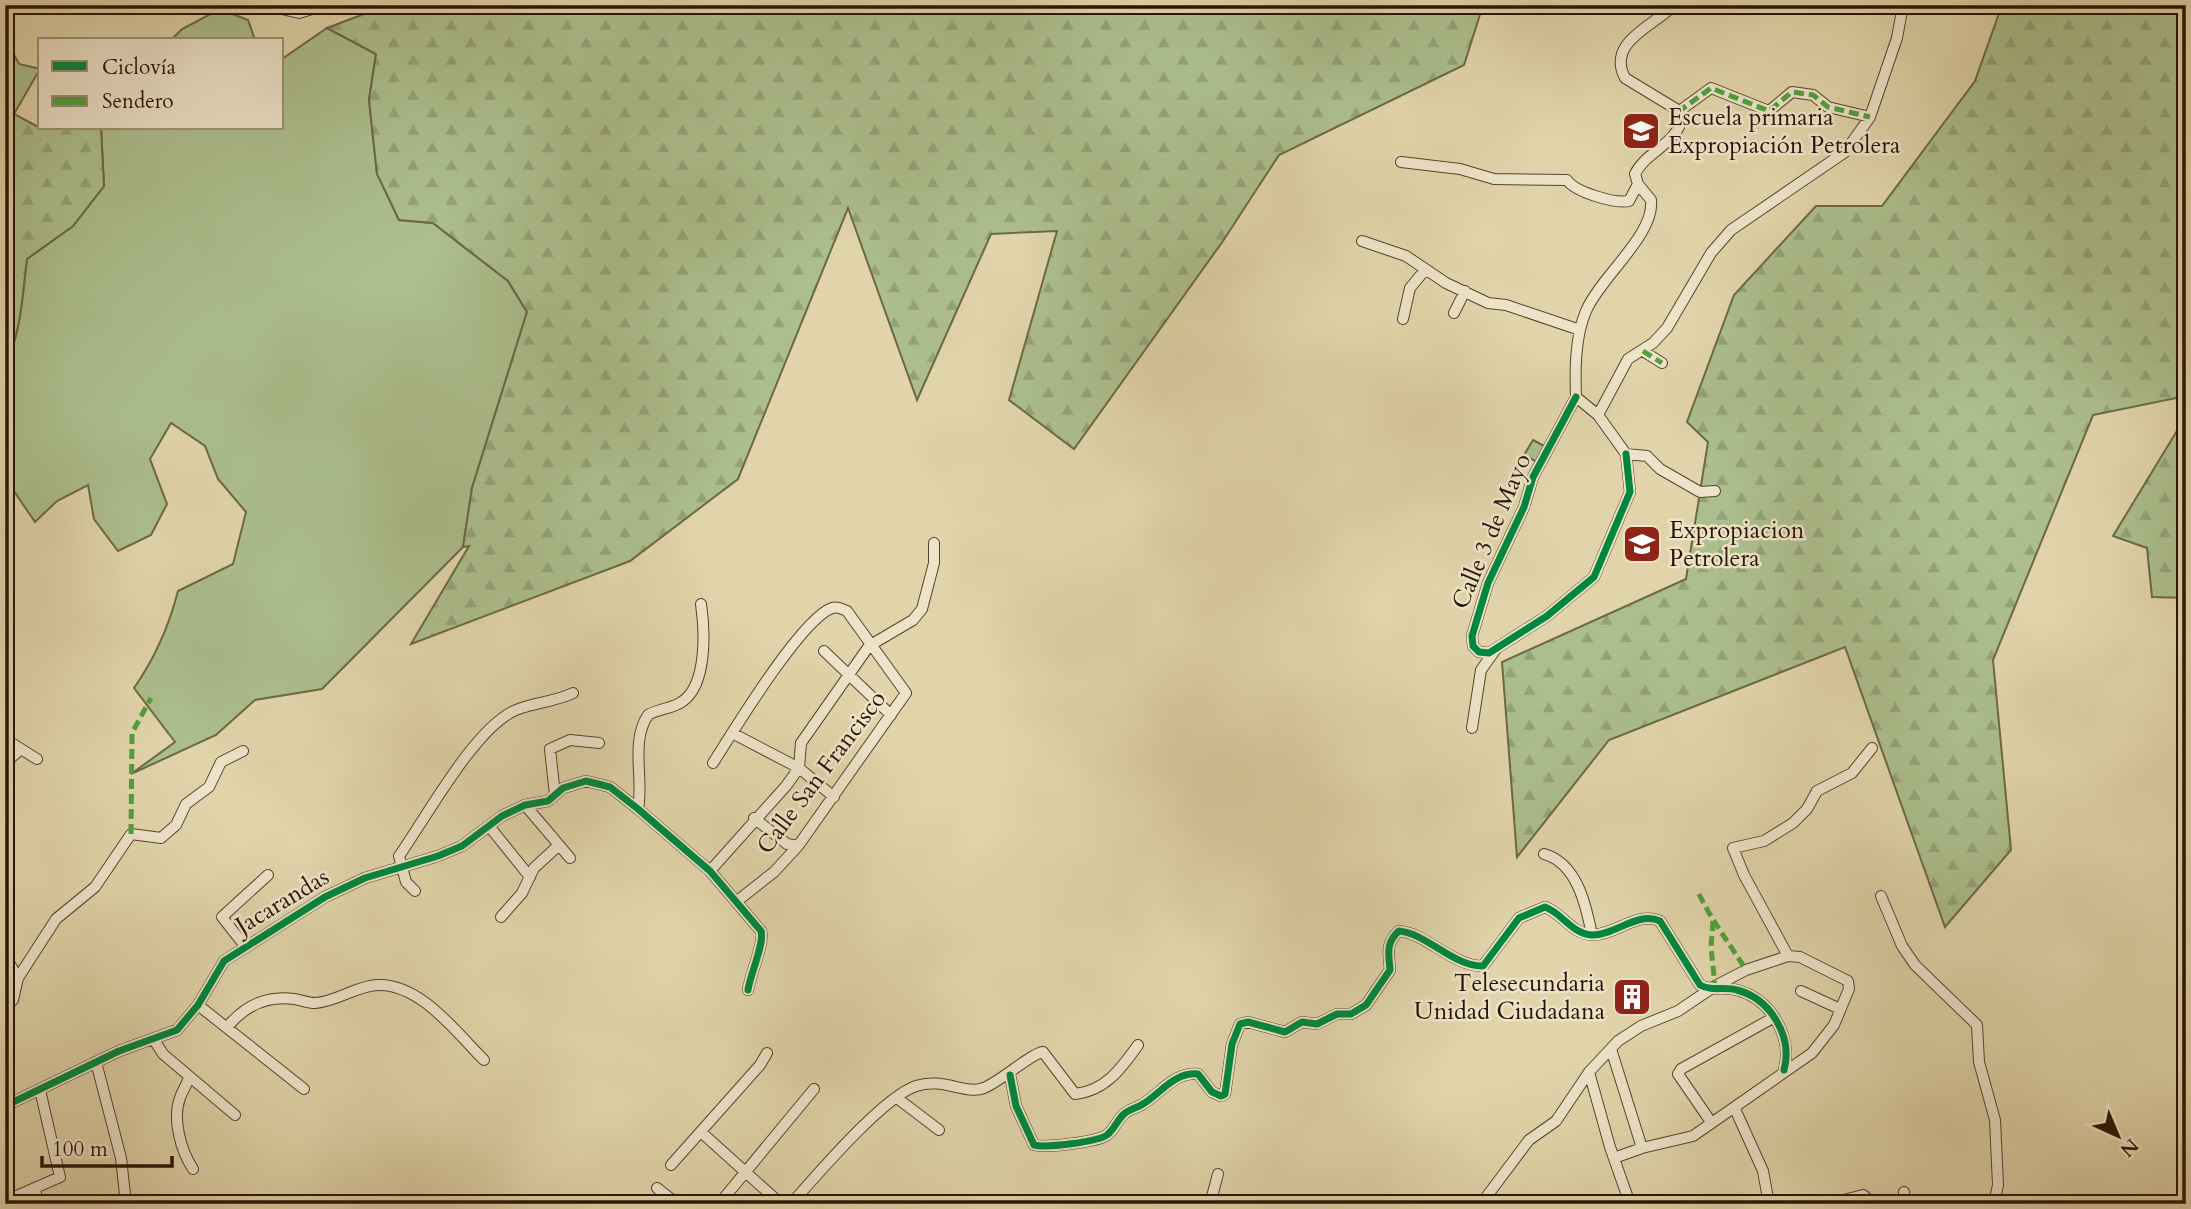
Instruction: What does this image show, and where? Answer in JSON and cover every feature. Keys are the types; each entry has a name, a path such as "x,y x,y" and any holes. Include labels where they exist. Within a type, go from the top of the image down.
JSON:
{"street":[{"path":"264,5 299,13 325,5"},
{"path":"1472,728 1481,670 1497,648 1547,616 1594,577 1630,492 1626,454 1598,415 1576,397 1580,330 1595,295 1649,221 1651,200 1637,184 1635,174 1639,164 1669,141 1681,125 1682,117 1678,112 1625,78 1620,60 1625,45 1674,5"},
{"path":"1598,415 1628,359 1643,351 1667,328 1711,253 1731,230 1845,152 1870,117 1897,38 1903,5"},
{"path":"1678,112 1711,88 1769,111 1791,92 1813,96 1828,107 1870,117"},
{"path":"1401,162 1460,169 1494,179 1567,180 1577,189 1622,203 1629,201 1637,184"},
{"path":"1362,241 1406,256 1425,270 1488,303 1506,305 1580,330"},
{"path":"1403,319 1410,288 1425,270"},
{"path":"1454,313 1465,291"},
{"path":"1643,351 1662,363"},
{"name":"Calle 3 de Mayo","path":"1497,648 1489,653 1479,652 1473,646 1472,636 1488,583 1524,507 1533,477 1576,397"},
{"path":"1626,454 1647,456 1660,469 1700,492 1715,491"},
{"path":"710,871 799,768 798,753 801,743 869,646 913,620 922,610 934,563 934,543"},
{"path":"701,604 705,630 701,676 683,701 648,715 639,736 642,790 638,809 710,871 763,935 748,990"},
{"path":"713,763 797,640 829,609 838,607 847,611 869,646"},
{"name":"Calle San Francisco","path":"736,902 774,872 799,846 906,693 869,646"},
{"path":"824,651 891,715"},
{"path":"415,891 406,882 399,856 436,797 497,722 517,709 555,702 573,693"},
{"path":"732,733 799,768 834,797"},
{"path":"5,739 37,759"},
{"path":"555,795 550,749 570,740 599,743"},
{"path":"1787,956 1744,875 1733,848 1764,841 1793,823 1807,809 1817,791 1852,774 1872,748"},
{"path":"5,763 21,750"},
{"path":"5,1009 13,1000 18,978 56,919 95,887 131,834 161,838 176,825 186,804 209,788 221,762 243,751"},
{"name":"Jacarandas","path":"5,1106 96,1062 177,1030 198,1005 224,961 325,897 365,878 439,856 462,846 525,805 548,801 563,788 586,781 597,781 610,787 638,809"},
{"path":"525,805 569,858"},
{"path":"754,818 787,844 799,846"},
{"path":"489,826 530,877"},
{"path":"501,917 522,893 534,868 559,845"},
{"path":"1544,854 1555,858 1570,870 1588,915 1592,935"},
{"path":"245,946 222,917 268,875"},
{"path":"1881,896 1902,946 1915,965 1977,1025 1979,1062 1995,1120 1998,1185 1994,1204"},
{"path":"1010,1074 1016,1106 1034,1145 1048,1147 1100,1139 1115,1128 1125,1113 1145,1104 1174,1079 1198,1074 1212,1092 1221,1096 1225,1094 1232,1044 1240,1024 1248,1022 1285,1032 1302,1022 1317,1024 1337,1014 1352,1014 1366,1005 1390,970 1387,955 1391,939 1399,931 1407,932 1428,945 1478,966 1488,962 1519,918 1541,908 1550,909 1573,928 1592,935 1649,916 1660,920 1700,985 1709,990 1734,989 1759,1000 1785,1038 1788,1052 1784,1070"},
{"path":"5,956 18,978"},
{"path":"1481,1204 1529,1140 1556,1121 1589,1072 1611,1049 1642,1026 1678,1011 1746,970 1787,956 1800,957 1849,981 1849,989 1827,1042 1693,1136 1642,1148 1614,1158"},
{"path":"228,1026 243,1009 270,1000 292,999 313,1003 375,985 393,986 423,1001 484,1060"},
{"path":"1801,990 1840,1009"},
{"path":"198,1005 228,1026 304,1089"},
{"path":"1711,1122 1678,1074 1681,1069 1773,1018"},
{"path":"155,1040 163,1054 189,1077 198,1081 234,1115"},
{"path":"791,1204 833,1157 897,1098 923,1085 950,1083 971,1091 983,1088 1010,1074 1037,1052 1044,1052 1074,1094 1086,1093 1095,1090 1121,1069 1138,1045"},
{"path":"1611,1049 1642,1148"},
{"path":"671,1165 760,1065 767,1053"},
{"path":"96,1062 125,1176 125,1204"},
{"path":"1589,1072 1630,1204"},
{"path":"189,1077 179,1100 177,1115 183,1150 193,1169"},
{"path":"719,1204 814,1089"},
{"path":"5,1202 60,1177 40,1090"},
{"path":"897,1098 939,1130"},
{"path":"1735,1109 1763,1171 1769,1204"},
{"path":"701,1132 781,1204"},
{"path":"1210,1204 1218,1174"},
{"path":"657,1188 677,1204"},
{"path":"35,1189 38,1204"},
{"path":"1903,1192 1905,1204"},
{"path":"1829,1204 1863,1195 1874,1204"}],"green space":[{"path":"388,5 1483,5 1464,65 1279,155 1223,241 1074,449 1009,400 1057,231 991,234 917,400 848,208 738,479 630,561 411,644 469,546 463,547 472,488 527,312 508,281 433,223 399,220 377,174 369,100 376,54 327,28"},
{"path":"2002,5 2186,5 2186,396 2093,415 1993,660 2011,850 1945,927 1845,647 1609,740 1517,857 1502,662 1686,579 1708,442 1687,422 1734,295 1816,206 1882,206 1975,81"},
{"path":"220,9 248,20 254,38 173,38 182,29"},
{"path":"327,28 376,54 369,100 377,173 399,220 433,223 508,281 527,312 472,488 463,547 322,689 255,700 216,735 131,774 175,742 134,688 160,641 178,591 233,564 246,512 218,479 205,446 171,423 150,459 167,504 151,535 118,551 94,519 88,485 57,501 35,522 5,478 5,362 18,327 27,259 73,226 104,186 101,130 284,130 284,58"},
{"path":"5,38 19,64 38,69 14,114 38,127 38,130 101,130 104,186 73,226 27,259 18,327 5,362"},
{"path":"2186,416 2186,598 2152,597 2147,548 2113,536"},
{"path":"1533,440 1546,447 1537,462 1524,455"}],"marked path":[{"path":"1678,112 1711,88 1769,111 1792,92 1813,95 1828,107 1870,117"},
{"path":"1643,351 1662,363"},
{"path":"131,834 132,733 151,698"},
{"path":"1699,894 1746,970"},
{"path":"1713,921 1711,947 1715,986"}],"cycle path":[{"path":"1576,397 1533,477 1524,507 1488,583 1472,636 1473,646 1479,652 1489,653 1547,616 1594,577 1630,492 1626,454"},
{"path":"5,1106 119,1051 177,1030 198,1005 224,961 325,897 365,878 462,846 502,816 525,805 548,801 563,788 586,781 610,787 638,809 710,871 761,931 761,943 748,990"},
{"path":"1010,1075 1016,1106 1034,1145 1071,1144 1101,1138 1110,1133 1126,1112 1143,1104 1182,1076 1198,1074 1212,1092 1221,1096 1225,1094 1232,1044 1240,1024 1248,1022 1285,1032 1302,1022 1317,1024 1337,1014 1351,1014 1366,1005 1390,970 1390,945 1399,931 1419,937 1461,961 1483,966 1519,918 1545,907 1579,931 1592,935 1643,919 1660,921 1700,985 1737,990 1760,1002 1769,1011 1782,1033 1786,1057 1784,1070"}],"place":[{"name":"Escuela primaria Expropiación Petrolera","path":"1641,131"},
{"name":"Expropiacion Petrolera","path":"1642,544"},
{"name":"Telesecundaria Unidad Ciudadana","path":"1632,997"}]}
